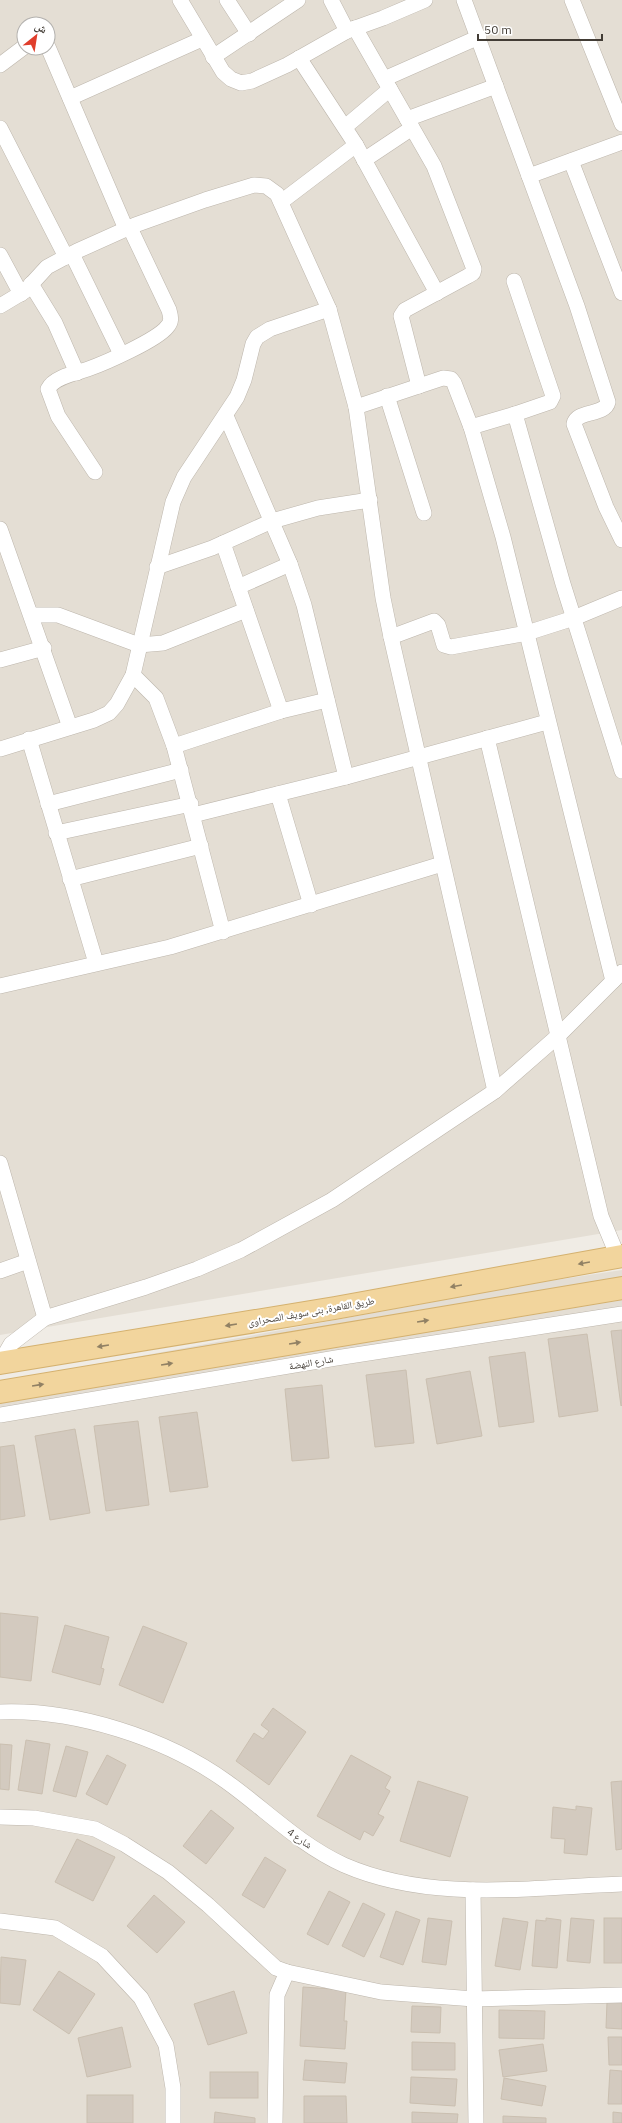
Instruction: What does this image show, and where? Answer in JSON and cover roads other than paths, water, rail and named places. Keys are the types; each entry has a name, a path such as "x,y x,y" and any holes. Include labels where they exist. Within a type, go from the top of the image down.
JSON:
{"main road":[{"name":"طريق القاهرة, بنى سويف الصحراوى","path":"0,1363 335,1308 620,1257"},
{"path":"0,1392 622,1288"}],"street":[{"path":"180,0 223,72 231,79 241,83 252,81 405,4 425,0"},
{"path":"227,0 249,34"},
{"path":"213,57 298,0"},
{"path":"330,0 387,84 434,166 474,269 473,273 468,276 405,310 401,316 419,386"},
{"path":"464,0 577,306 608,402 604,408 577,418 574,424 606,507 622,540"},
{"path":"572,0 622,124"},
{"path":"345,127 387,84 479,38"},
{"path":"70,98 202,39"},
{"path":"0,65 16,53"},
{"path":"52,56 128,228 171,318 166,329 157,336 121,354 51,384 48,392 64,426 95,472"},
{"path":"299,58 356,145 437,293"},
{"path":"364,160 410,124 496,86"},
{"path":"0,129 121,354"},
{"path":"529,176 622,142"},
{"path":"281,202 356,145"},
{"path":"571,161 622,293"},
{"path":"0,306 26,289 47,267 69,255 128,228 205,200 254,185 261,184 271,188 281,202 329,309 356,407 391,637 417,756 495,1091"},
{"path":"0,256 55,323 77,373"},
{"path":"471,426 515,414 550,402 553,396 514,281"},
{"path":"0,749 109,713 120,700 133,675 157,567 174,502 184,477 226,416 244,380 253,344 258,337 270,329 329,309"},
{"path":"0,1363 12,1344 45,1318 154,1284 241,1250 332,1200 495,1091 559,1035 618,976 547,722 527,633 471,426 454,382 451,379 443,378 356,407"},
{"path":"387,396 424,513"},
{"path":"515,414 563,584 622,771"},
{"path":"226,416 290,564 312,633 346,777"},
{"path":"157,567 223,543 272,522 318,508 370,500"},
{"path":"0,529 44,648 70,726"},
{"path":"223,543 281,711"},
{"path":"238,587 290,564"},
{"path":"391,637 431,620 438,624 443,643 447,646 527,633 574,618 622,598"},
{"path":"31,615 58,615 139,645 163,643 246,610"},
{"path":"0,660 44,648"},
{"path":"133,675 156,698 174,746 223,932"},
{"path":"174,746 281,711 327,700"},
{"path":"56,833 278,794 547,722"},
{"path":"487,738 601,1216 620,1257"},
{"path":"29,739 96,963"},
{"path":"48,804 181,770"},
{"path":"278,794 311,905"},
{"path":"70,879 201,846"},
{"path":"0,986 170,947 442,864"},
{"path":"0,1163 45,1318"},
{"path":"0,1271 28,1261"},
{"name":"شارع النهضة","path":"0,1415 336,1358 622,1314"},
{"name":"شارع 4","path":"0,1712 69,1717 124,1731 177,1753 226,1782 306,1844 344,1865 386,1879 429,1888 473,1890 622,1884"},
{"path":"0,1817 34,1818 94,1829 124,1844 168,1872 208,1905 276,1968 287,1972 381,1992 474,1999 622,1994"},
{"path":"473,1890 476,2123"},
{"path":"0,1921 55,1928 102,1956 141,1998 166,2045 173,2088 173,2123"},
{"path":"275,2123 277,1995 287,1972"}]}
